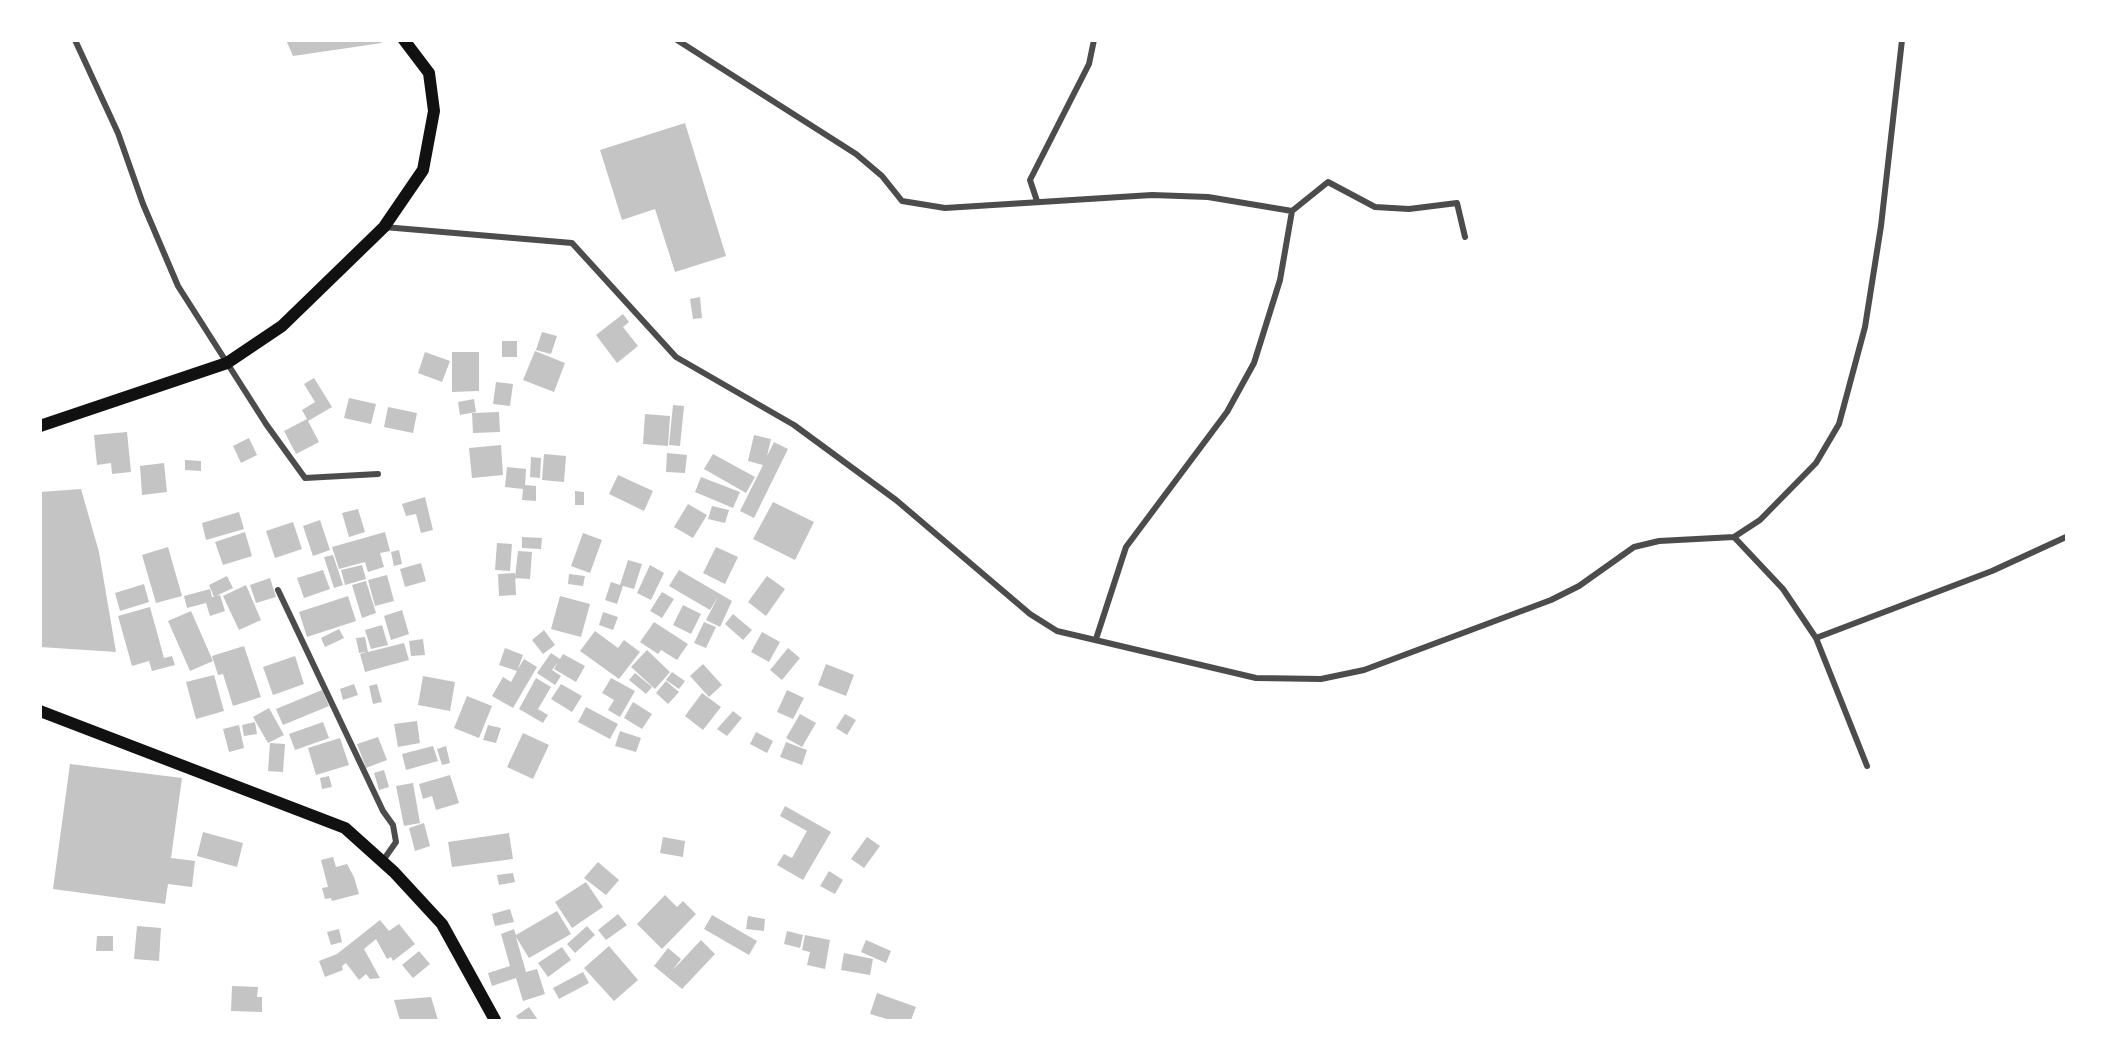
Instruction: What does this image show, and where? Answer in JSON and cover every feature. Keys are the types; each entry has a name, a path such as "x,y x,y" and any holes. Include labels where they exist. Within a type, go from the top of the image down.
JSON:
{"main road":[{"path":"40,426 227,363 282,326 384,227 423,170 434,111 429,73 408,42"},
{"path":"40,711 345,828 382,862 442,924 495,1020"}],"street":[{"path":"75,40 118,133 143,204 178,286 305,478 378,474"},
{"path":"677,40 856,154 882,176 902,201 945,208 1152,195 1208,197 1292,211"},
{"path":"1037,201 1030,180 1089,64 1094,40"},
{"path":"384,227 572,243 676,357 794,425 896,500 1030,614 1058,631 1256,678 1321,679 1364,670 1551,600 1579,586 1634,547 1659,541 1734,537 1760,520 1816,464 1839,424 1865,327 1881,226 1902,40"},
{"path":"1096,639 1126,547 1227,412 1254,363 1280,279 1292,211 1328,182 1375,207 1409,209 1457,203 1465,237"},
{"path":"1734,537 1783,589 1816,638 1867,766"},
{"path":"1816,638 1992,571 2067,537"},
{"path":"278,590 382,811 393,825 396,843 382,862"}],"building":[{"path":"286,40 379,40 382,43 293,56"},
{"path":"685,123 726,256 675,272 655,209 622,220 600,150"},
{"path":"700,297 702,318 693,319 690,299"},
{"path":"623,314 629,322 623,327 638,346 617,363 596,335"},
{"path":"542,332 557,336 551,354 536,350"},
{"path":"502,341 517,341 517,357 502,357"},
{"path":"535,351 565,363 554,392 523,380"},
{"path":"425,352 450,361 442,382 418,373"},
{"path":"452,352 479,352 479,391 452,392"},
{"path":"314,378 332,407 308,421 319,442 296,454 284,431 307,419 302,410 315,402 304,384"},
{"path":"496,382 513,384 510,406 493,404"},
{"path":"349,398 376,404 371,424 344,418"},
{"path":"474,399 476,412 460,415 458,402"},
{"path":"673,405 684,406 680,446 669,445"},
{"path":"388,407 417,413 413,433 384,427"},
{"path":"499,412 500,432 473,433 472,413"},
{"path":"645,414 670,416 668,446 643,444"},
{"path":"127,432 131,472 112,474 111,463 97,465 94,435"},
{"path":"754,435 771,439 767,456 774,442 788,449 754,518 740,511 763,465 748,461"},
{"path":"249,438 257,455 241,463 233,446"},
{"path":"501,445 503,475 472,478 469,448"},
{"path":"667,453 687,455 685,473 666,472"},
{"path":"544,454 566,456 564,482 542,480"},
{"path":"713,454 755,477 746,493 704,469"},
{"path":"531,457 541,458 540,478 530,477"},
{"path":"185,460 201,461 201,471 185,470"},
{"path":"164,463 167,492 142,495 140,466"},
{"path":"507,467 526,469 525,485 536,486 536,501 522,500 523,489 505,487"},
{"path":"618,475 653,491 644,511 609,494"},
{"path":"701,477 740,492 733,508 695,492"},
{"path":"81,489 99,552 116,652 40,647 40,492"},
{"path":"575,491 584,492 584,505 575,505"},
{"path":"425,497 433,530 421,533 416,514 406,516 402,504"},
{"path":"773,502 814,522 795,560 753,539"},
{"path":"688,504 707,515 693,538 674,527"},
{"path":"712,506 729,510 725,523 708,519"},
{"path":"358,509 365,532 349,537 342,513"},
{"path":"239,512 244,529 206,540 202,523"},
{"path":"320,520 330,550 313,556 303,526"},
{"path":"293,522 302,549 275,558 266,531"},
{"path":"245,532 252,556 223,565 215,542"},
{"path":"385,532 390,551 380,553 384,567 368,572 365,562 339,569 332,547"},
{"path":"583,533 602,540 590,573 571,566"},
{"path":"522,537 542,538 541,549 522,548"},
{"path":"497,543 512,544 510,571 495,570"},
{"path":"168,547 182,596 156,603 142,555"},
{"path":"716,547 738,557 725,584 703,573"},
{"path":"399,550 402,564 394,566 391,552"},
{"path":"518,551 532,552 530,579 515,578"},
{"path":"333,555 343,585 334,588 324,557"},
{"path":"628,560 642,564 634,589 623,586 617,604 605,600 611,582 620,585"},
{"path":"421,563 426,581 405,587 400,569"},
{"path":"362,565 366,579 345,585 341,570"},
{"path":"650,565 664,573 651,600 637,593"},
{"path":"323,570 330,589 304,598 297,578"},
{"path":"679,570 732,601 720,627 706,620 718,597 710,610 669,586"},
{"path":"515,573 516,595 499,596 498,574"},
{"path":"569,574 585,576 583,586 568,584"},
{"path":"387,575 394,601 375,606 368,580"},
{"path":"227,576 233,588 216,596 220,595 225,611 210,616 206,603 187,608 184,596 210,589 214,597 209,585"},
{"path":"767,576 785,589 766,616 748,602"},
{"path":"270,578 276,597 256,603 250,585"},
{"path":"366,581 376,613 362,618 352,585"},
{"path":"144,584 149,602 120,611 115,593"},
{"path":"246,585 261,620 239,630 223,596"},
{"path":"662,592 674,599 662,618 650,611"},
{"path":"348,596 356,621 307,637 299,612"},
{"path":"560,596 590,604 581,637 551,629"},
{"path":"683,605 701,614 691,634 673,625"},
{"path":"150,607 164,658 172,656 175,665 152,671 149,661 132,666 118,616"},
{"path":"402,610 409,634 391,640 384,616"},
{"path":"191,611 213,661 190,671 168,621"},
{"path":"603,612 618,617 613,630 599,625"},
{"path":"733,614 752,630 743,640 725,624"},
{"path":"654,622 688,644 677,660 661,650 658,654 640,642"},
{"path":"704,622 716,627 706,648 694,643"},
{"path":"382,625 388,645 371,649 365,630"},
{"path":"339,629 344,638 325,647 321,638"},
{"path":"544,630 555,645 543,654 532,640"},
{"path":"595,631 618,648 624,640 640,652 619,679 580,651"},
{"path":"762,632 780,642 769,662 751,652"},
{"path":"365,637 368,652 404,643 409,660 365,672 360,654 366,652 359,653 356,638"},
{"path":"423,639 425,655 411,656 409,641"},
{"path":"244,646 261,697 233,706 223,674 218,675 212,656"},
{"path":"505,648 523,655 518,669 524,659 537,667 513,708 492,696 503,677 511,682 517,671 499,665"},
{"path":"788,648 800,658 782,680 770,670"},
{"path":"647,650 670,672 655,689 631,667"},
{"path":"551,653 560,659 563,654 585,666 576,682 554,669 558,662 552,670 561,676 555,685 537,673"},
{"path":"295,656 304,684 273,695 263,667"},
{"path":"703,664 722,685 709,697 690,676"},
{"path":"826,664 854,675 846,696 818,685"},
{"path":"672,672 685,681 679,689 666,680"},
{"path":"635,673 652,687 646,694 629,680"},
{"path":"214,675 224,711 196,719 186,682"},
{"path":"423,676 455,682 450,711 418,705"},
{"path":"536,678 551,687 538,709 548,715 543,723 519,709"},
{"path":"611,678 635,691 620,717 608,710 614,700 602,693"},
{"path":"666,681 679,692 668,704 656,693"},
{"path":"354,684 358,695 343,700 340,689"},
{"path":"377,684 382,702 373,704 369,686"},
{"path":"561,684 582,696 572,712 551,699"},
{"path":"322,690 329,706 283,725 276,709"},
{"path":"787,690 804,698 793,719 777,712"},
{"path":"702,693 721,707 703,730 685,716"},
{"path":"467,696 492,706 479,738 454,728"},
{"path":"633,702 652,714 642,729 624,718"},
{"path":"586,707 618,724 610,739 578,722"},
{"path":"269,708 284,735 268,743 253,717"},
{"path":"733,711 742,718 727,736 717,729"},
{"path":"800,714 816,723 802,747 786,738"},
{"path":"845,714 856,720 847,735 836,728"},
{"path":"417,721 420,743 398,747 394,724"},
{"path":"255,722 257,734 244,736 242,725"},
{"path":"323,722 329,738 295,750 289,734"},
{"path":"239,725 244,748 229,752 223,729"},
{"path":"488,725 501,728 496,743 483,740"},
{"path":"620,731 641,738 636,752 615,746"},
{"path":"756,732 773,741 767,753 750,744"},
{"path":"523,733 549,745 533,779 507,767"},
{"path":"378,737 387,760 366,768 357,744"},
{"path":"340,738 349,765 316,775 308,748"},
{"path":"786,742 807,750 802,765 780,757"},
{"path":"270,743 285,744 283,772 268,771"},
{"path":"433,746 438,761 406,770 402,754"},
{"path":"446,746 450,763 442,765 437,749"},
{"path":"70,764 182,778 171,858 195,861 192,887 168,884 165,904 53,889"},
{"path":"384,770 389,787 379,790 374,773"},
{"path":"450,775 459,803 436,810 432,796 423,799 419,784"},
{"path":"329,776 332,787 322,789 320,778"},
{"path":"413,783 420,823 404,826 396,786"},
{"path":"785,806 831,832 803,880 777,865 784,854 792,858 807,831 780,816"},
{"path":"424,823 430,846 415,851 409,828"},
{"path":"203,832 243,843 237,867 197,856"},
{"path":"509,833 513,859 452,867 448,842"},
{"path":"663,837 685,841 683,857 660,853"},
{"path":"867,837 880,846 864,868 851,859"},
{"path":"333,857 336,867 347,864 359,894 332,901 331,898 325,899 322,888 328,887 321,860"},
{"path":"598,862 619,880 606,895 584,878"},
{"path":"829,871 843,880 835,894 820,886"},
{"path":"513,873 515,882 499,885 497,875"},
{"path":"586,882 603,907 572,928 555,902"},
{"path":"665,895 677,907 683,901 696,914 662,949 637,924"},
{"path":"510,909 514,922 495,926 492,914"},
{"path":"557,911 571,934 529,958 516,937 526,972 537,969 545,994 523,1001 516,978 492,986 488,973 510,966 501,934 514,929 516,935"},
{"path":"618,914 627,925 606,940 598,930"},
{"path":"712,915 757,941 749,955 704,929"},
{"path":"748,916 765,919 764,931 746,929"},
{"path":"380,920 389,931 399,924 415,944 393,961 391,957 387,959 376,939 364,949 380,978 370,979 366,974 359,980 346,963 342,966 343,970 325,977 319,961 337,954"},
{"path":"137,926 161,928 159,961 134,959"},
{"path":"587,926 595,935 575,953 567,944"},
{"path":"339,929 342,942 331,945 327,932"},
{"path":"787,931 803,935 800,948 784,944"},
{"path":"805,935 830,940 825,969 807,965 810,952 802,950"},
{"path":"97,936 113,936 113,951 96,951"},
{"path":"701,940 715,954 682,989 654,966 668,948 681,959 672,971"},
{"path":"866,940 891,951 886,963 861,952"},
{"path":"609,946 638,980 614,1001 584,968"},
{"path":"562,947 571,960 548,977 538,963"},
{"path":"419,951 430,964 413,978 402,965"},
{"path":"844,953 873,959 870,975 841,970"},
{"path":"583,972 589,983 559,999 553,988"},
{"path":"232,986 258,987 257,997 262,997 262,1012 231,1011"},
{"path":"877,993 916,1007 911,1020 890,1020 870,1014"},
{"path":"431,997 438,1020 400,1020 394,1000"},
{"path":"529,1007 538,1020 519,1020 516,1016"}]}
